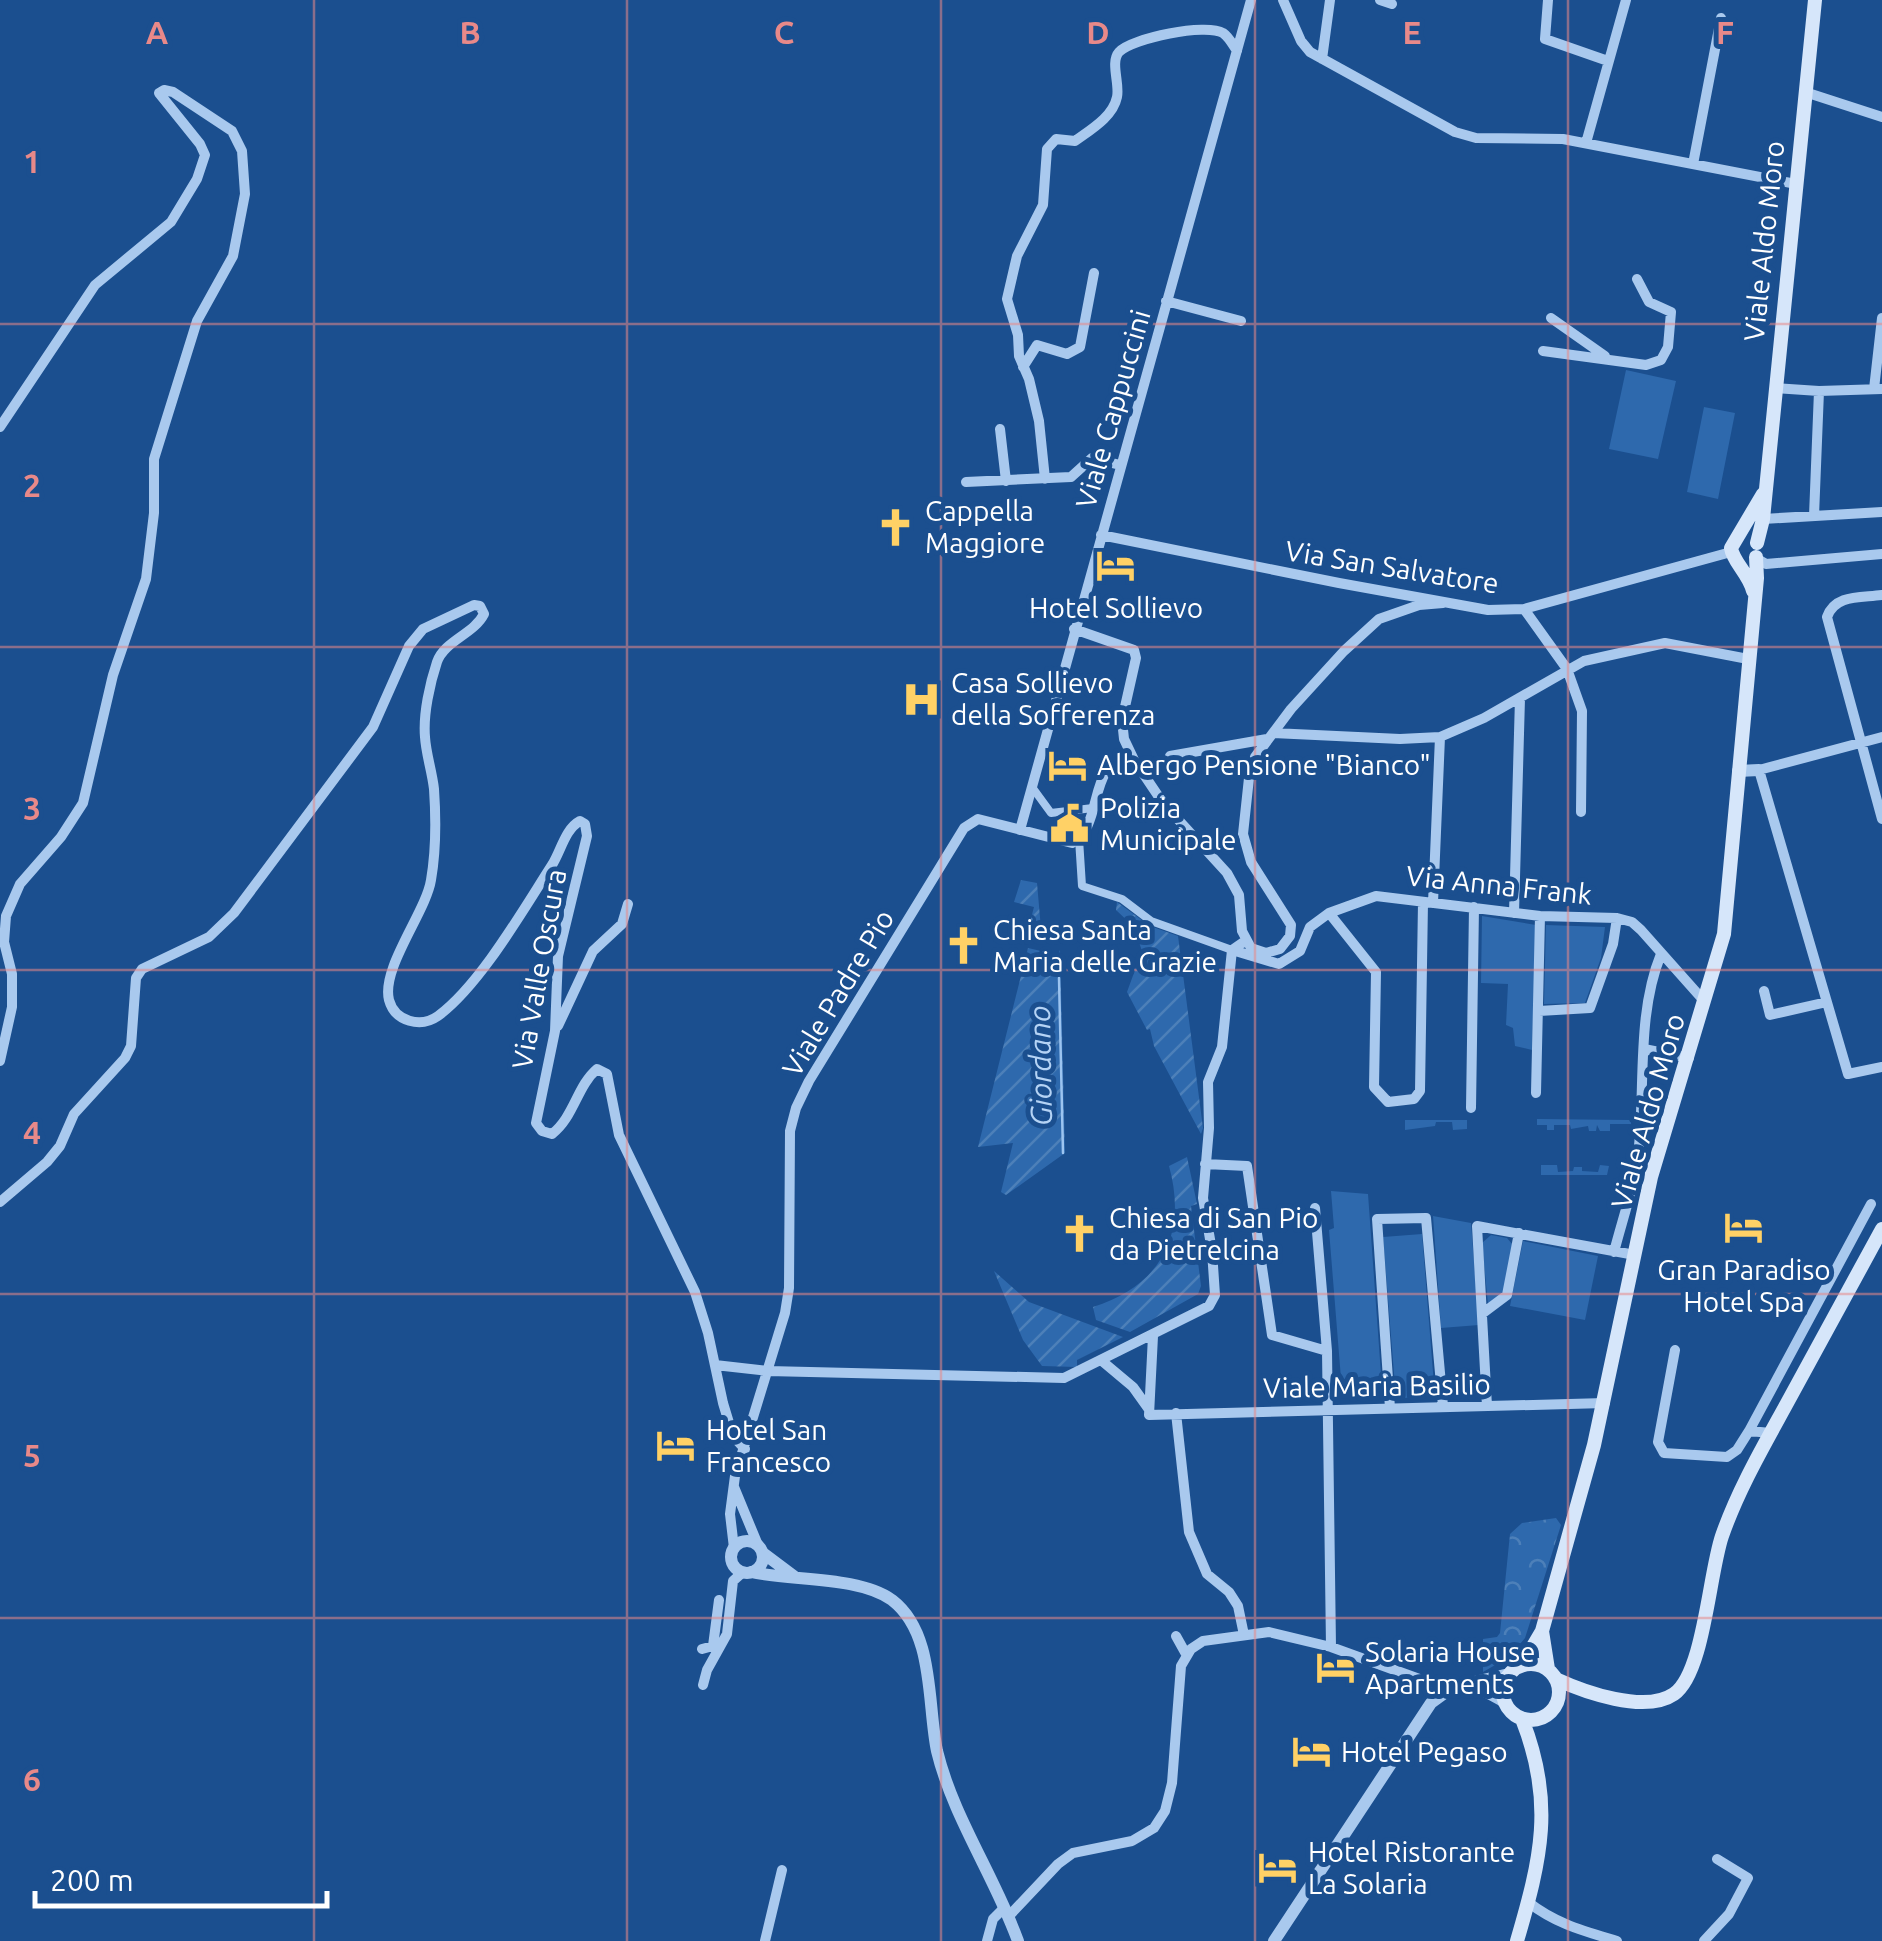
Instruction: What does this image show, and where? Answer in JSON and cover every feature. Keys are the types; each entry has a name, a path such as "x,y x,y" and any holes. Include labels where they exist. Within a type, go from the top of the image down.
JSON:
{"main road":[{"name":"Viale Aldo Moro","path":"1516,1670 1542,1631 1606,1403 1652,1173 1724,934 1756,552 1763,519 1815,0"},
{"name":"Viale Aldo Moro","path":"1755,597 1735,552 1766,487"},
{"path":"1746,536 1756,552 1749,562 1735,552 1746,536"},
{"path":"1537,1759 1542,1725 1558,1702 1595,1696 1652,1702 1666,1699 1685,1684 1696,1659 1723,1534 1771,1433 1882,1230"},
{"name":"Viale Aldo Moro","path":"1542,1631 1552,1674"},
{"path":"1548,1715 1522,1719 1509,1709 1503,1692 1516,1670 1540,1665 1595,1696"},
{"path":"1552,1674 1558,1702"},
{"path":"1516,1941 1528,1902 1544,1816 1537,1759 1522,1719"}],"street":[{"name":"Viale Cappuccini","path":"1020,830 1252,0"},
{"path":"1284,0 1301,41 1310,52 1455,132 1476,138 1563,138 1796,184"},
{"path":"1322,59 1330,0"},
{"path":"1380,0 1392,4"},
{"path":"1548,0 1545,39 1608,61"},
{"path":"1586,143 1626,0"},
{"path":"1693,164 1721,18"},
{"path":"1045,479 1039,420 1006,299 1017,256 1044,196 1047,149 1056,140 1076,141 1103,120 1117,100 1114,61 1119,52 1134,44 1208,28 1225,34 1237,51"},
{"path":"0,427 95,285 171,222 197,179 205,155 158,93 173,92 232,131 242,152 245,194 233,256 197,321 154,459 154,514 146,580 113,675 83,804 61,837 20,884 6,916 4,942 12,974 12,1007 0,1061"},
{"path":"1805,92 1882,117"},
{"path":"1024,367 1036,344 1067,354 1080,347 1094,273"},
{"path":"1542,351 1646,364 1661,360 1668,347 1671,312 1650,302 1637,278"},
{"path":"1166,301 1242,321"},
{"path":"1550,318 1610,359"},
{"path":"1774,388 1818,392 1878,389 1882,318"},
{"path":"1814,516 1818,392"},
{"path":"1000,430 1006,481"},
{"path":"966,482 1072,477 1092,458 1120,464"},
{"path":"1763,519 1882,512"},
{"name":"Via San Salvatore","path":"1101,535 1488,610 1524,609 1735,552"},
{"path":"1756,552 1766,564 1882,554"},
{"path":"1882,595 1841,600 1831,606 1827,617 1882,819"},
{"path":"1074,630 1134,650 1136,658 1122,720 1124,739 1164,804 1227,873 1239,895 1246,941 1256,951 1270,953 1284,946 1291,930 1274,894 1252,862 1244,834 1255,757 1344,651 1379,618 1419,605 1443,603"},
{"name":"Via Valle Oscura","path":"0,1202 47,1162 60,1146 74,1114 125,1058 131,1046 136,978 142,969 197,946 234,913 373,727 408,646 423,629 474,605 483,610 480,622 441,653 435,668 425,721 434,790 430,884 398,954 388,997 396,1013 413,1022 425,1024 444,1011 469,985 521,914 558,856 571,827 580,821 588,828 558,956 554,1031 536,1123 542,1132 552,1134 566,1121 590,1074 597,1068 607,1074 619,1134 695,1292 733,1436 745,1449"},
{"path":"1524,609 1568,669 1582,711 1581,812"},
{"path":"1170,756 1270,736 1440,736 1520,698 1584,660 1664,643 1748,659"},
{"path":"1514,913 1520,698"},
{"path":"1134,760 1120,760 1108,768 1079,840 1082,886 1128,902 1152,921 1279,964 1300,951 1310,927 1329,913 1376,972 1374,1087 1388,1102 1402,1102 1414,1099 1420,1091 1440,736"},
{"path":"1738,771 1759,770 1882,737"},
{"path":"1759,770 1848,1074 1882,1067"},
{"path":"1032,786 1051,814 1093,808"},
{"name":"Viale Padre Pio","path":"734,1548 730,1514 734,1486 788,1288 790,1131 796,1108 959,834 978,818 1020,830"},
{"path":"1020,830 1064,843 1079,840"},
{"name":"Via Anna Frank","path":"1329,913 1376,896 1540,916 1617,918 1632,922 1706,1003"},
{"path":"554,1031 593,951 622,924 628,904"},
{"path":"1471,1108 1474,907"},
{"path":"1536,1093 1540,916"},
{"path":"1539,1010 1590,1008 1617,918"},
{"path":"1232,950 1246,941"},
{"path":"714,1365 768,1371 1064,1378 1209,1306 1215,1296 1202,1198 1209,1128 1208,1082 1222,1047 1232,950"},
{"path":"1614,1252 1639,1150 1644,1050 1653,974 1661,954"},
{"path":"1764,992 1770,1014 1827,1002"},
{"path":"1644,1050 1688,1058"},
{"path":"1204,1164 1247,1166 1272,1335 1327,1350"},
{"path":"1675,1350 1658,1442 1664,1453 1726,1456 1737,1450 1871,1204"},
{"path":"1315,1208 1327,1350 1331,1647"},
{"path":"1390,1408 1376,1219 1426,1218 1443,1406"},
{"path":"1487,1406 1477,1226 1635,1255"},
{"path":"1483,1313 1508,1295 1519,1233"},
{"path":"1148,1412 1153,1336"},
{"path":"1102,1360 1133,1386 1148,1412"},
{"name":"Viale Maria Basilio","path":"1148,1412 1606,1403"},
{"path":"1176,1413 1189,1532 1207,1574 1229,1592 1238,1606 1244,1634"},
{"path":"1749,1431 1771,1433"},
{"path":"703,1685 727,1634 733,1581 761,1565 761,1549 734,1486"},
{"path":"797,1578 747,1541 734,1548 732,1562 747,1572 880,1593 910,1619 922,1649 942,1768 1018,1941"},
{"path":"702,1649 713,1646 720,1600"},
{"path":"987,1941 993,1919 1073,1853 1132,1841 1154,1828 1165,1811 1172,1783 1180,1673 1186,1654 1203,1641 1269,1632 1331,1647 1447,1689 1516,1670"},
{"path":"1176,1636 1186,1654"},
{"path":"1472,1684 1505,1702"},
{"path":"1274,1941 1426,1709 1447,1689"},
{"path":"1704,1941 1729,1914 1748,1878 1717,1859"},
{"path":"766,1941 782,1870"},
{"path":"1528,1902 1546,1916 1578,1931 1614,1940"}],"green space":[{"path":"1626,370 1676,381 1658,459 1609,449"},
{"path":"1704,407 1735,413 1718,499 1687,492"},
{"path":"1021,880 1037,883 1041,929 1029,926 1034,907 1014,902"},
{"path":"1117,902 1150,926 1178,936 1201,1134 1154,1046 1150,1029 1147,1030 1127,992 1142,951 1134,927 1116,910"},
{"path":"1482,916 1536,925 1532,1050 1515,1046 1513,1028 1506,1025 1508,984 1481,983"},
{"path":"1546,925 1605,927 1601,958 1585,1003 1544,1004"},
{"path":"1028,948 1058,955 1060,950 1065,1153 1006,1195 1001,1192 1013,1143 978,1147"},
{"path":"1537,1119 1631,1120 1631,1124 1610,1124 1610,1131 1600,1131 1597,1125 1596,1131 1589,1131 1588,1126 1571,1129 1570,1125 1554,1125 1554,1130 1547,1130 1547,1125 1537,1125"},
{"path":"1405,1120 1467,1120 1467,1129 1453,1130 1452,1122 1436,1122 1435,1126 1405,1130"},
{"path":"1187,1157 1197,1204 1191,1206 1201,1286 1198,1294 1130,1332 1096,1320 1093,1307 1136,1286 1164,1254 1175,1214 1169,1166"},
{"path":"1541,1165 1557,1165 1558,1172 1582,1167 1582,1171 1598,1172 1600,1165 1609,1166 1607,1175 1541,1175"},
{"path":"1331,1191 1368,1194 1382,1388 1342,1391 1329,1230 1334,1228"},
{"path":"1433,1216 1471,1223 1479,1325 1441,1328"},
{"path":"1422,1234 1435,1397 1396,1398 1383,1237"},
{"path":"1491,1235 1507,1238 1513,1245 1505,1292 1488,1304 1482,1243"},
{"path":"1523,1241 1598,1256 1585,1320 1510,1306"},
{"path":"994,1271 1029,1302 1123,1337 1077,1360 1077,1367 1042,1366 1023,1340"},
{"path":"1556,1518 1561,1525 1525,1638 1509,1657 1483,1672 1483,1639 1500,1633 1510,1534 1522,1523"}],"waterway":[{"name":"Giordano","path":"1059,978 1063,1153"}],"place":[{"name":"Cappella Maggiore","path":"895,527"},
{"name":"Hotel Sollievo","path":"1116,565"},
{"name":"Casa Sollievo della Sofferenza","path":"921,699"},
{"name":"Albergo Pensione \"Bianco\"","path":"1067,765"},
{"name":"Polizia Municipale","path":"1070,824"},
{"name":"Chiesa Santa Maria delle Grazie","path":"963,946"},
{"name":"Gran Paradiso Hotel Spa","path":"1744,1228"},
{"name":"Chiesa di San Pio da Pietrelcina","path":"1079,1234"},
{"name":"Hotel San Francesco","path":"676,1446"},
{"name":"Solaria House Apartments","path":"1335,1668"},
{"name":"Hotel Pegaso","path":"1311,1752"},
{"name":"Hotel Ristorante La Solaria","path":"1278,1868"}]}
